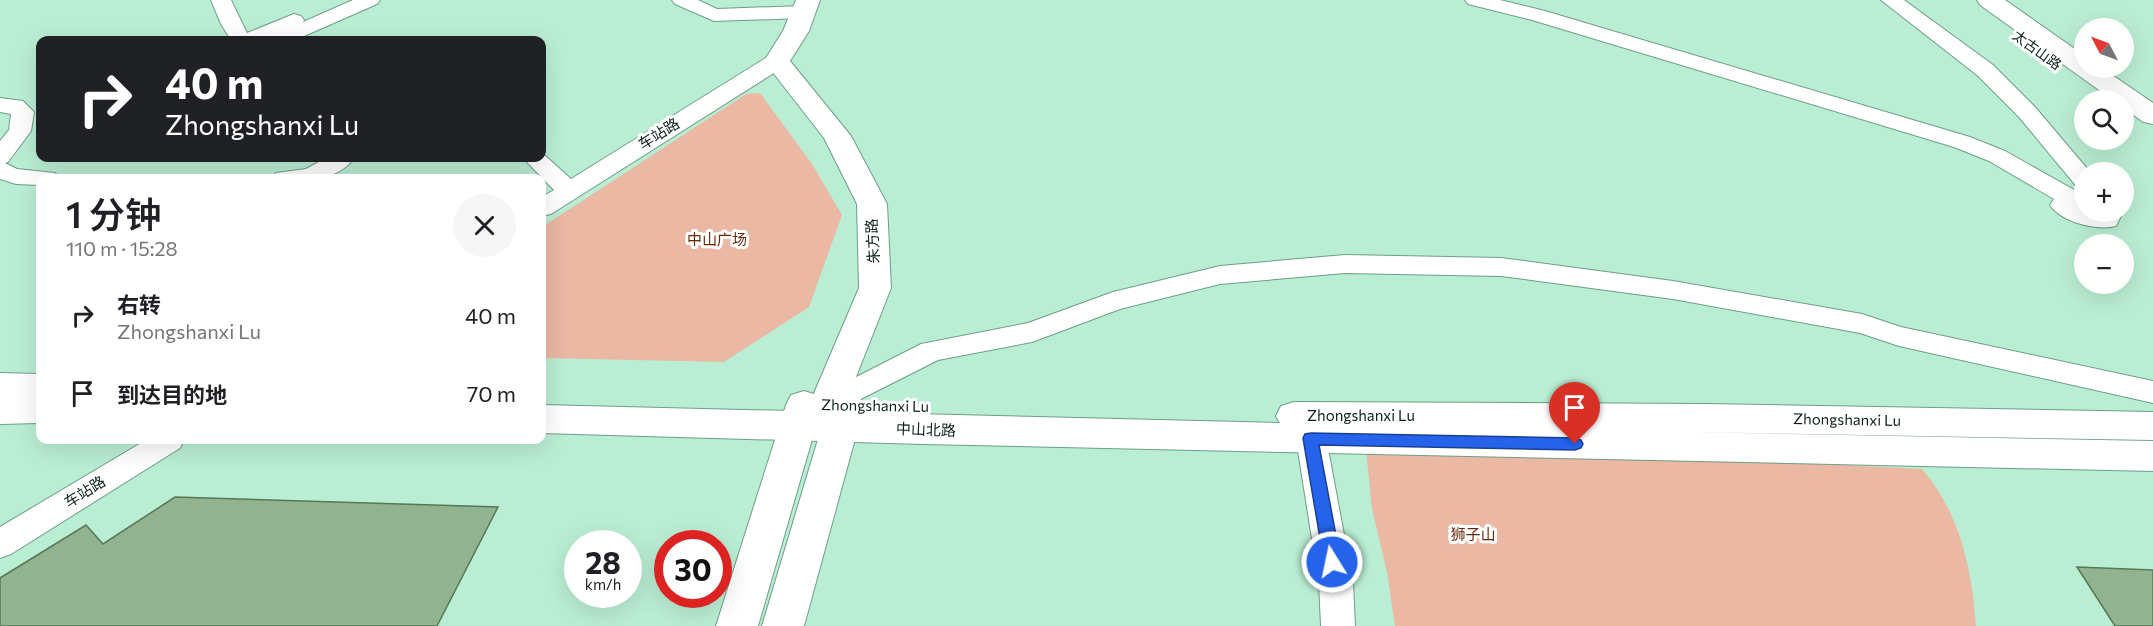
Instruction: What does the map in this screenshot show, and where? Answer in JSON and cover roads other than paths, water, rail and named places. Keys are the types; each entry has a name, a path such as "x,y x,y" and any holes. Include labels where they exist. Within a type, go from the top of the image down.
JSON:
{"main road":[{"name":"太古山路","path":"1968,0 2092,90"},
{"name":"太古山路","path":"1989,0 2153,116"},
{"path":"777,61 796,31 806,6"},
{"name":"朱方路","path":"737,626 875,288 872,204 837,136 777,61"},
{"path":"2134,120 2153,134"},
{"path":"0,386 36,387"},
{"name":"中山北路","path":"551,406 823,413 1311,438"},
{"path":"0,410 36,410"},
{"name":"朱方路","path":"783,626 823,413"},
{"name":"Zhongshanxi Lu","path":"823,413 1695,418 2153,426"},
{"name":"Zhongshanxi Lu","path":"1311,438 2153,456"}],"street":[{"path":"221,0 238,36"},
{"path":"257,36 339,0"},
{"path":"288,36 370,0"},
{"path":"682,0 714,15 806,6"},
{"path":"1475,0 1538,15 1962,142 1997,156 2074,200"},
{"path":"1891,0 1985,70 2027,112 2074,169"},
{"name":"车站路","path":"546,205 777,61"},
{"path":"0,105 15,106 23,112 20,131 0,157"},
{"path":"318,174 336,162"},
{"path":"538,162 569,191"},
{"path":"0,169 17,177 36,178"},
{"path":"2053,201 2074,211"},
{"path":"823,413 932,351 1032,332 1113,301 1220,275 1345,264 1501,267 1673,290 1862,324 1899,336 2153,392"},
{"path":"1311,438 1336,583 1338,626"},
{"name":"车站路","path":"0,544 162,444"}],"park label":[{"name":"中山广场","path":"717,240"},
{"name":"狮子山","path":"1473,535"}]}
